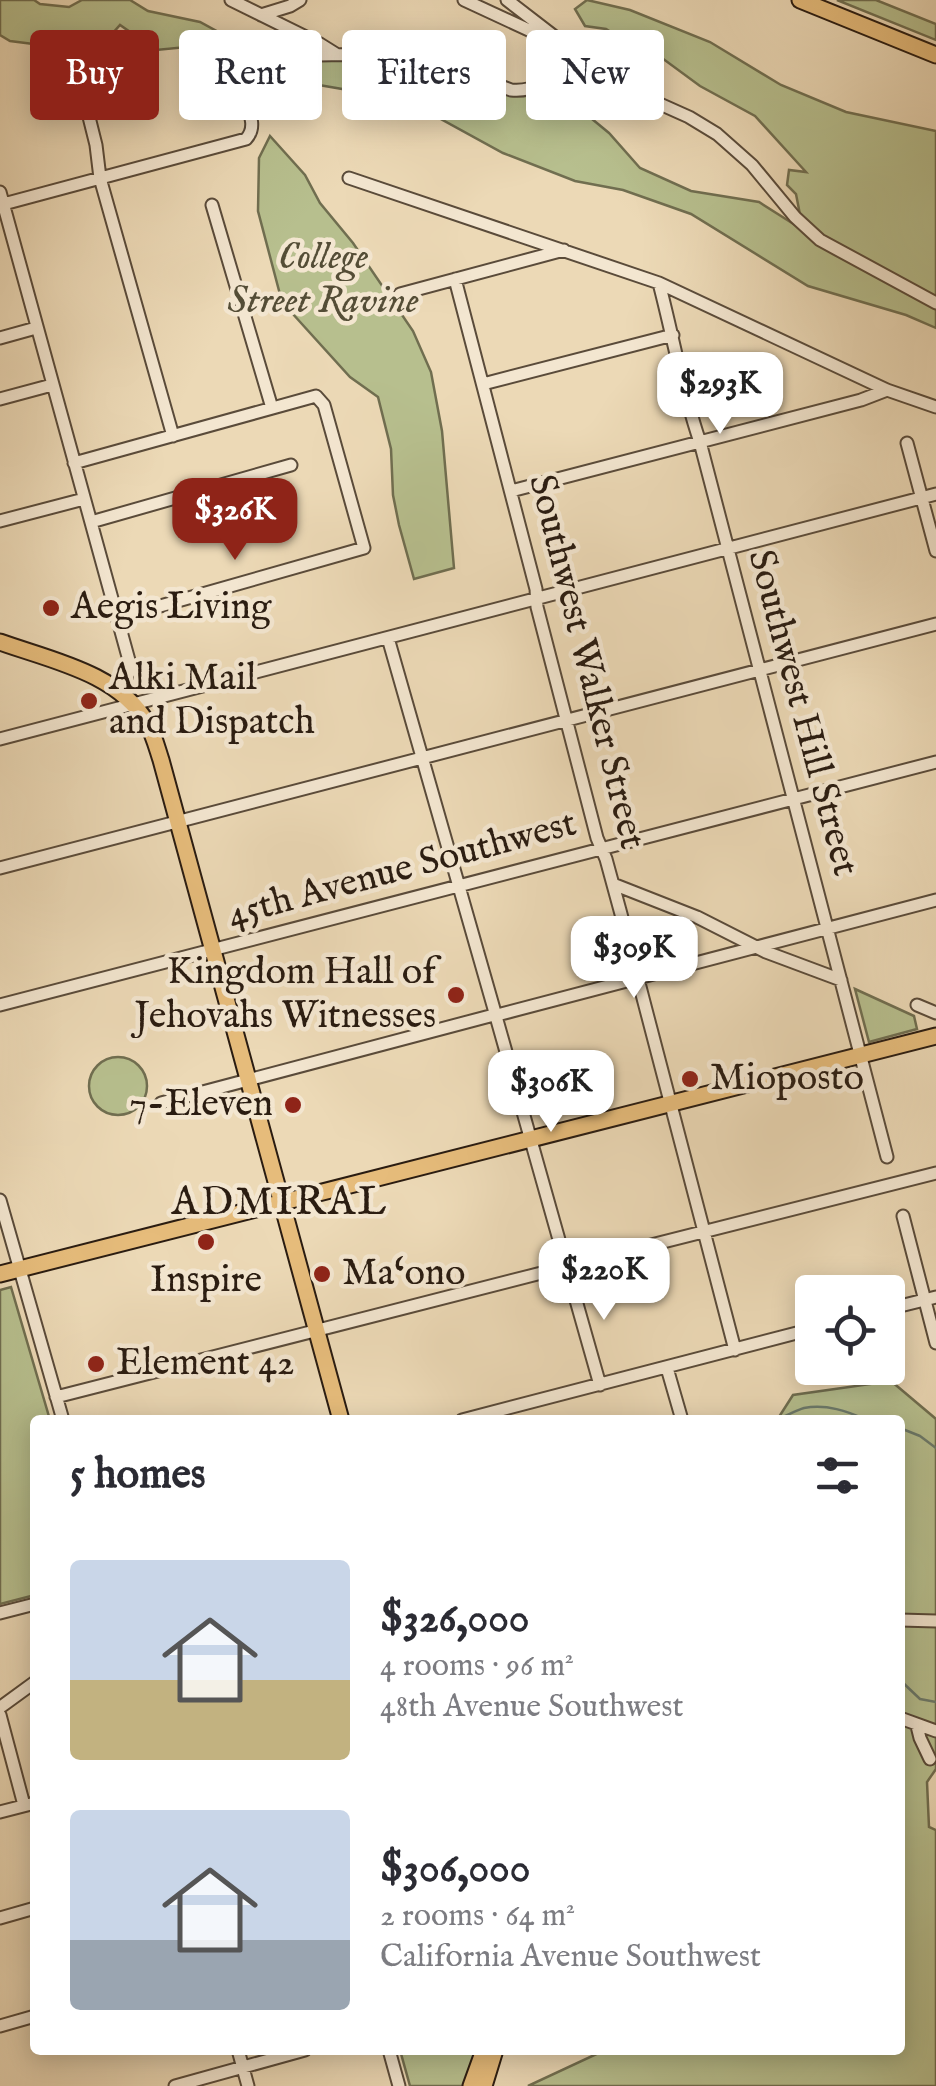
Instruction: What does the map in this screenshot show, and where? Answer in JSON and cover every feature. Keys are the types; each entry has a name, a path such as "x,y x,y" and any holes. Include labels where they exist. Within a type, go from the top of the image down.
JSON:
{"main road":[{"path":"800,0 936,55"},
{"path":"0,642 90,675 119,691 133,704 154,737 340,1415"},
{"path":"0,1274 936,1036"},
{"path":"471,2086 482,2055"},
{"path":"484,2086 493,2055"}],"street":[{"path":"231,0 336,54"},
{"path":"261,15 300,0"},
{"path":"464,0 528,30"},
{"path":"508,0 546,30"},
{"path":"119,691 130,664 1,200 246,138 253,130 241,89 245,79 269,64 296,56 406,53 511,90 526,90"},
{"path":"664,106 717,134 752,165 795,217 820,240 936,303"},
{"path":"90,120 100,178 173,436"},
{"path":"348,178 659,283 887,390 936,407"},
{"path":"212,205 272,408"},
{"path":"400,294 564,250"},
{"name":"Southwest Walker Street","path":"455,280 537,607 735,1350"},
{"name":"Southwest Hill Street","path":"659,283 682,388 700,442 887,1158"},
{"path":"0,338 36,328"},
{"path":"483,384 673,336"},
{"path":"0,399 52,385"},
{"path":"511,492 887,390"},
{"path":"74,463 310,396 324,405 364,548 118,618"},
{"path":"908,444 936,551"},
{"path":"91,522 291,465"},
{"path":"0,740 936,494"},
{"path":"0,521 84,499"},
{"path":"0,868 936,624"},
{"path":"388,638 600,1384"},
{"name":"45th Avenue Southwest","path":"0,1006 936,762"},
{"path":"612,884 840,980"},
{"path":"161,1103 936,900"},
{"path":"918,1005 936,1013"},
{"path":"56,1397 936,1173"},
{"path":"0,1200 61,1415"},
{"path":"902,1216 930,1298 936,1343"},
{"path":"905,1305 930,1298"},
{"path":"494,1415 795,1334"},
{"path":"667,1368 681,1415"},
{"path":"0,1613 30,1605"},
{"path":"905,1620 936,1621"},
{"path":"0,1812 30,1804 1,1710 30,1686"},
{"path":"905,1720 936,1732"},
{"path":"917,1726 930,1758"},
{"path":"0,1918 30,1909"},
{"path":"0,2026 30,2017"},
{"path":"239,2055 248,2086"},
{"path":"176,2086 288,2055"},
{"path":"390,2055 399,2086"}],"green space":[{"path":"0,0 34,0 69,7 82,0 130,0 148,11 200,22 215,30 179,30 179,48 159,50 159,30 127,30 120,25 116,30 30,30 30,44 10,41 0,35"},
{"path":"587,0 630,10 710,42 781,85 846,112 936,131 936,328 808,286 691,214 623,190 575,181 503,153 443,120 506,120 506,92 526,89 526,120 593,120 640,168 691,191 759,202 803,230 796,194 787,185 789,170 806,172 755,116 700,86 664,59 664,30 585,26 575,9"},
{"path":"837,0 876,0 936,24 936,40"},
{"path":"322,53 342,59 342,89 322,86"},
{"name":"College Street Ravine","path":"270,136 305,175 320,203 353,243 413,331 431,372 442,431 454,568 414,579 393,495 391,449 378,397 350,377 282,302 258,211 259,158"},
{"path":"855,989 914,1016 917,1029 869,1042"},
{"path":"118,1057 139,1065 147,1086 139,1107 118,1115 97,1107 89,1086 97,1065"},
{"path":"11,1287 49,1415 30,1415 30,1596 0,1604 0,1290"},
{"path":"863,1385 896,1385 936,1419 936,1769 927,1782 929,1827 936,1830 936,2086 528,2086 594,2055 905,2055 905,1415 780,1415 793,1395"},
{"path":"401,2055 476,2055 465,2086 410,2086"}],"waterway":[{"path":"786,1415 821,1407 854,1415"},
{"path":"905,1430 936,1448"},
{"path":"905,1685 920,1699 936,1702"}],"place":[{"name":"Aegis Living","path":"51,608"},
{"name":"Alki Mail and Dispatch","path":"89,701"},
{"name":"Kingdom Hall of Jehovahs Witnesses","path":"456,995"},
{"name":"Mioposto","path":"690,1079"},
{"name":"7-Eleven","path":"293,1105"},
{"name":"Inspire","path":"206,1242"},
{"name":"Ma‘ono","path":"322,1274"},
{"name":"Element 42","path":"96,1364"}],"district":[{"name":"ADMIRAL","path":"280,1203"}]}
